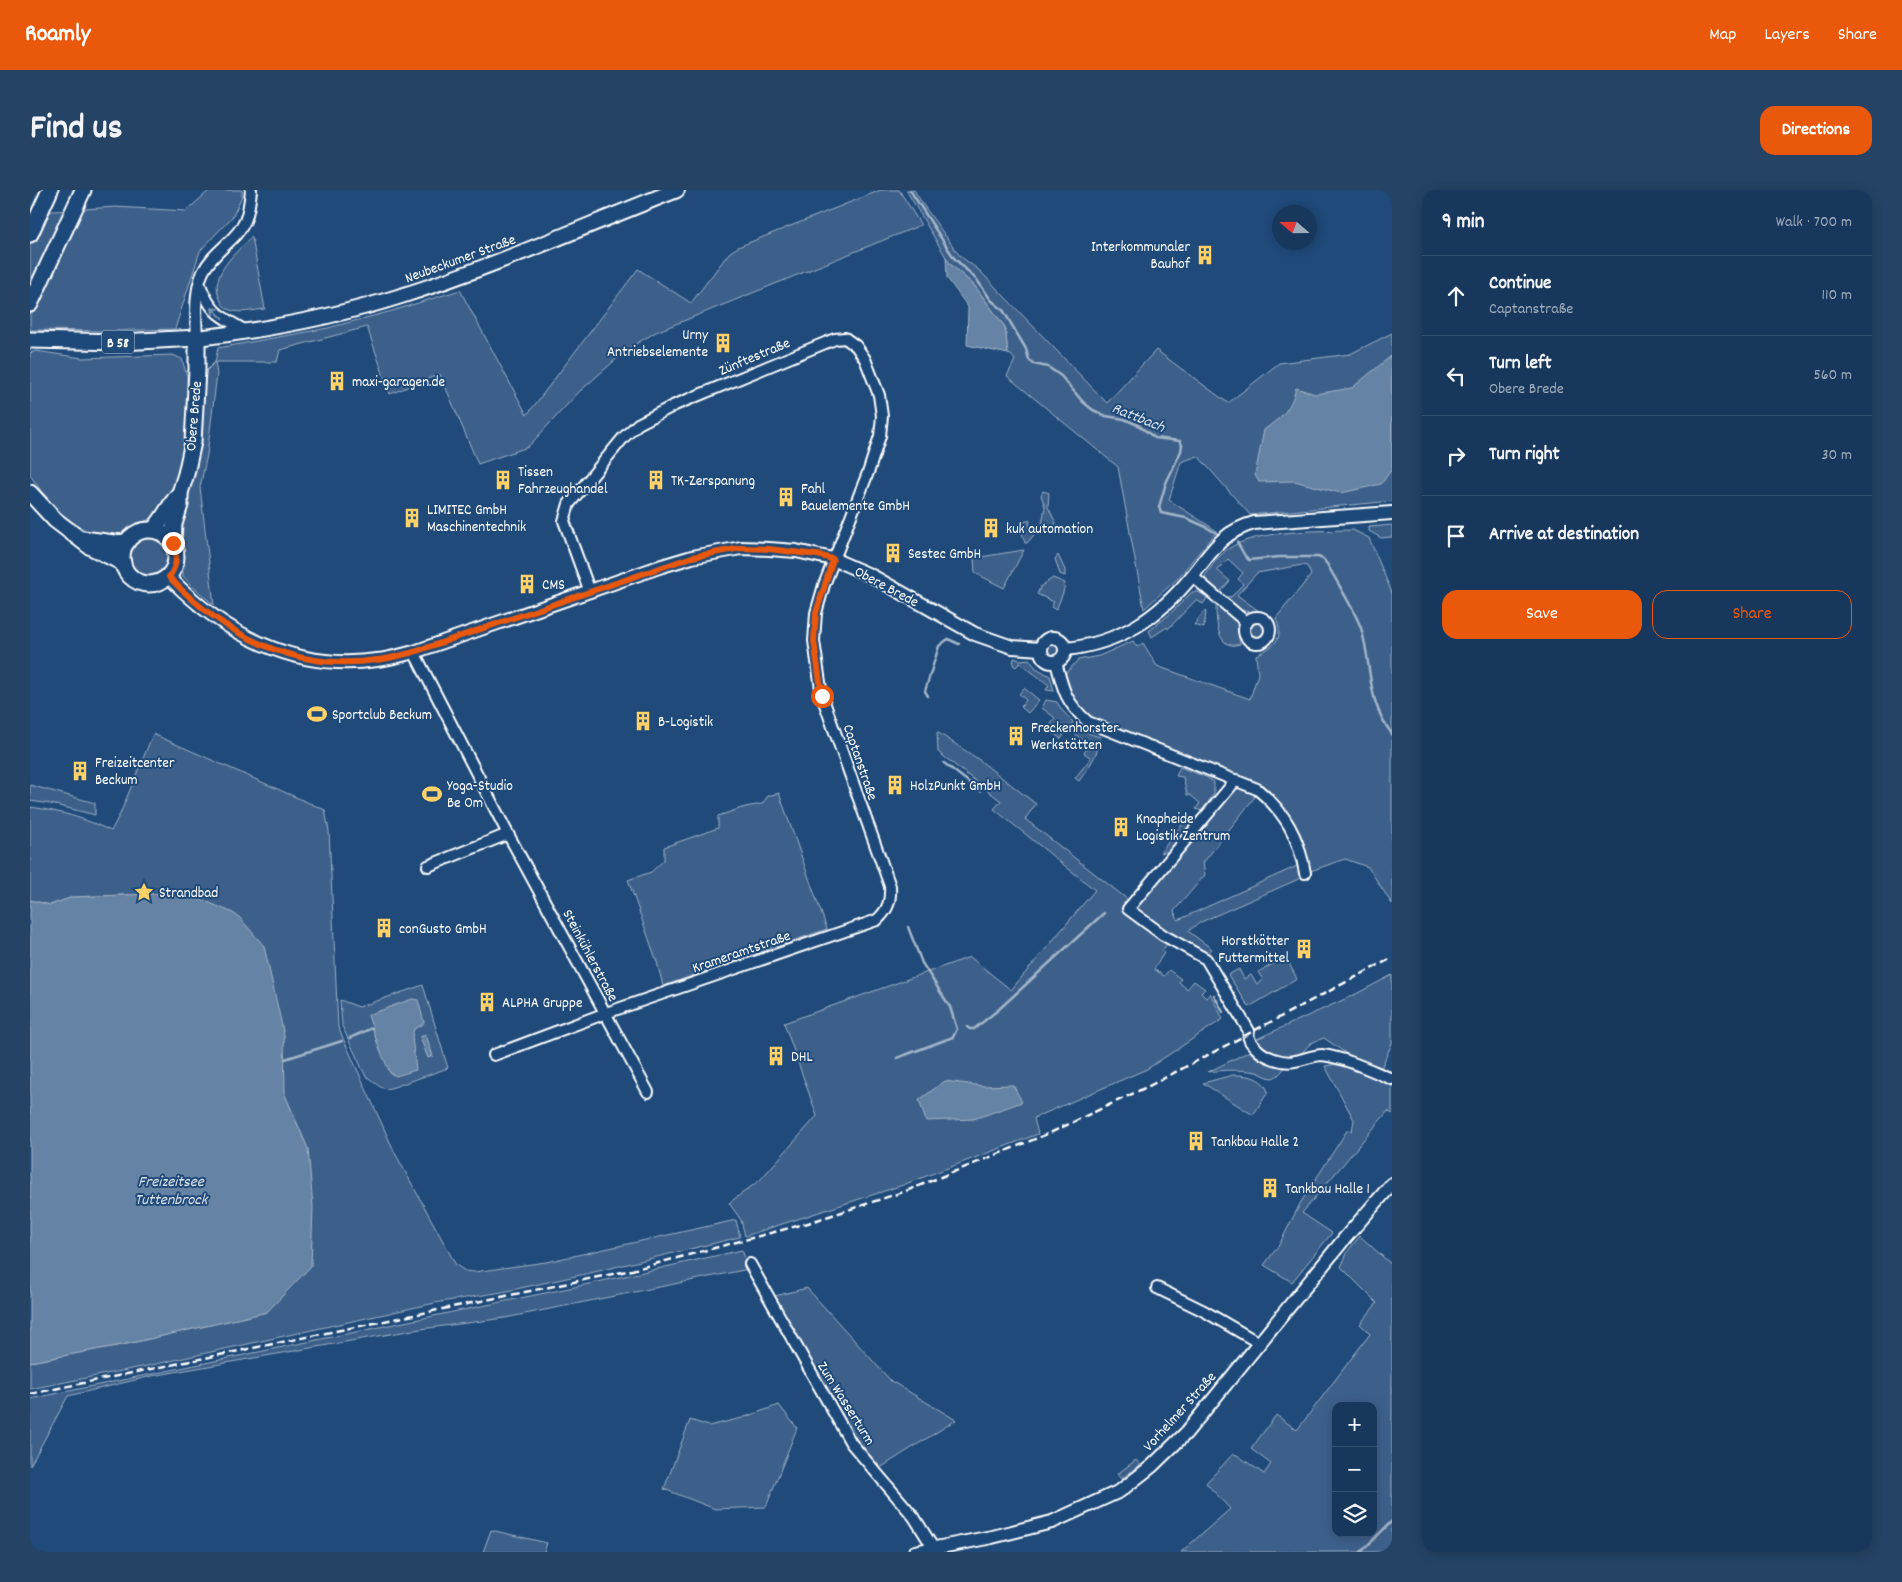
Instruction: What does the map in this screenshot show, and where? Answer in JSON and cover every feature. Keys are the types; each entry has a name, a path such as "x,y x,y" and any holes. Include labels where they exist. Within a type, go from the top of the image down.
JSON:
{"main road":[{"path":"30,234 50,190"},
{"path":"30,304 83,190"},
{"name":"Neubeckumer Straße","path":"197,338 326,316 427,288 528,251 677,190"},
{"name":"B 58","path":"35,341 121,342 197,338"},
{"name":"Obere Brede","path":"173,543 174,524 180,505 180,493 193,442 197,338"},
{"path":"30,493 55,520 89,546 123,563"},
{"name":"Obere Brede","path":"153,530 160,523 171,503 180,493"},
{"path":"153,530 168,537 173,543 177,557 176,564 169,577 156,584 142,583 129,576 123,563 124,548 127,542 139,532 153,530"},
{"path":"79,538 114,543 127,542"}],"street":[{"path":"197,338 196,301 202,272 215,253 239,230 245,221 251,190"},
{"path":"200,284 206,300 216,314 246,331"},
{"name":"Zünftestraße","path":"590,592 564,521 565,512 569,504 622,438 638,424 665,409 825,342 845,338 856,346 865,359 879,395 882,416 880,436 869,470 833,559"},
{"path":"1066,649 1096,644 1117,637 1141,624 1175,596 1224,537 1244,526 1254,523 1392,513"},
{"name":"Obere Brede","path":"169,577 200,607 257,644 279,652 307,658 330,662 352,662 377,660 414,652 692,557 741,548 769,549 833,559 872,576 975,634 1012,647 1041,649"},
{"name":"Captanstraße","path":"833,559 816,613 814,641 822,696 890,886 889,905 884,913"},
{"path":"1192,576 1247,622"},
{"path":"1054,637 1063,641 1066,649 1062,659 1056,662 1045,660 1041,649 1044,642 1054,637"},
{"name":"Steinkühlerstraße","path":"414,652 508,834 606,1013 494,1054"},
{"path":"1056,662 1064,693 1071,705 1088,722 1109,732 1257,789 1272,801 1284,816 1301,851 1305,873"},
{"path":"1236,780 1128,909 1163,935 1206,959 1249,1031 1250,1042 1261,1054 1286,1062 1320,1055 1358,1064 1392,1079"},
{"path":"428,866 508,834"},
{"name":"Krameramtstraße","path":"606,1013 877,920 884,913"},
{"path":"606,1013 648,1092"},
{"name":"Vorhelmer Straße","path":"916,1552 939,1549 1052,1522 1120,1491 1152,1466 1186,1433 1345,1238 1392,1184"},
{"name":"Zum Wasserturm","path":"750,1264 851,1443 939,1549"},
{"path":"1157,1288 1204,1311 1259,1343"}],"shaded area":[{"path":"210,190 242,190 242,196 233,216 200,251 175,329 109,331 30,330 30,242 39,212 115,207 186,211"},
{"path":"881,190 899,190 921,225 656,332 629,348 579,392 528,447 478,464 440,374 390,394 367,327 280,350 277,362 215,362 218,348 328,328 460,290 527,415 638,269 691,303 729,253 738,247"},
{"path":"906,190 914,190 960,256 980,271 1107,403 1156,350 1228,403 1279,363 1350,354 1392,333 1392,501 1250,515 1198,456 1181,462 1169,500 1217,531 1177,579 1144,609 1118,467 1007,376 1015,360 1008,354 1005,327 974,285 950,264"},
{"path":"252,237 265,309 243,312 230,310 224,306 220,299 217,290 218,281 232,256"},
{"path":"36,351 82,358 173,355 182,359 187,376 188,418 182,463 171,495 158,516 137,524 121,536 109,538 90,533 63,516 42,492 30,475 30,353"},
{"path":"215,362 217,374 207,455 200,487 214,605 183,576 183,552 178,537 191,467 199,445 206,371"},
{"path":"1043,491 1049,493 1048,507 1056,523 1055,528 1051,530 1044,529 1042,524 1045,507 1041,495"},
{"path":"1029,520 1029,525 1034,535 1025,543 1022,523"},
{"path":"1392,525 1392,537 1381,538 1369,531 1369,527"},
{"path":"1353,530 1369,538 1392,593 1392,904 1368,867 1345,859 1305,873 1302,855 1301,878 1201,922 1188,931 1212,949 1202,957 1162,929 1156,936 1167,944 1154,969 1164,976 1169,970 1181,979 1179,982 1187,989 1194,981 1205,989 1201,993 1206,998 1210,993 1223,1019 1147,1069 1034,1118 1038,1134 900,1186 745,1236 741,1220 729,1203 760,1180 817,1116 784,1023 970,957 1011,990 1095,890 994,809 1001,801 938,752 937,732 978,759 1036,804 1025,819 1136,906 1236,780 1257,789 1254,798 1203,863 1205,875 1174,911 1178,920 1297,866 1293,855 1301,851 1295,828 1277,800 1254,782 1095,720 1075,700 1064,675 1078,660 1099,656 1133,641 1137,647 1143,643 1157,666 1250,699 1258,674 1256,655 1268,649 1276,642 1279,632 1276,618 1311,575 1307,566 1302,565 1257,573 1237,595 1259,611 1254,612 1242,610 1227,599 1243,584 1238,579 1243,573 1228,559 1217,570 1230,581 1220,592 1206,581 1205,576 1222,554 1233,546 1248,540 1303,531"},
{"path":"146,535 154,535 166,541 172,557 166,573 154,579 146,579 134,573 128,561 128,553 134,541"},
{"path":"1024,550 1004,588 975,573 974,558"},
{"path":"1058,555 1065,570 1065,576 1060,574 1055,559"},
{"path":"1053,578 1065,583 1056,610 1051,607 1054,602 1037,594 1041,586"},
{"path":"1192,592 1198,592 1208,597 1203,604 1196,600 1168,629 1167,627 1152,637 1149,631 1170,614"},
{"path":"1216,605 1236,620 1240,644 1232,645 1222,639 1219,633"},
{"path":"1204,611 1206,612 1204,628 1194,625"},
{"path":"1254,622 1260,622 1265,627 1263,636 1254,638 1249,633 1249,627"},
{"path":"1051,643 1057,643 1061,650 1057,657 1051,657 1047,653 1047,647"},
{"path":"1014,658 1020,660 1029,659 1036,668 1050,676 1054,691 1046,690 1049,685 1020,663 1016,667 1013,665"},
{"path":"1024,688 1039,700 1028,713 1021,707 1026,700 1019,694"},
{"path":"1046,700 1057,702 1073,722 1061,739 1048,729 1055,718 1042,708"},
{"path":"1075,724 1090,734 1101,737 1090,766 1079,781 1075,778 1091,758 1084,753 1089,745 1071,731"},
{"path":"153,734 325,810 329,831 338,1027 395,1153 456,1265 465,1271 474,1272 546,1262 736,1220 740,1237 502,1292 435,1303 152,1365 30,1389 30,1362 127,1344 267,1312 308,1149 285,1095 175,893 73,897 50,905 30,900 30,807 72,816 111,831 120,814"},
{"path":"1180,767 1214,782 1214,794 1202,811 1196,809 1200,803 1190,795 1187,795 1183,777 1176,776"},
{"path":"30,785 95,803 95,815 30,801"},
{"path":"779,793 827,929 663,986 657,962 628,880 651,872 664,860 664,847 718,828 718,816 745,807 762,804 768,796"},
{"path":"1188,817 1195,818 1170,851 1160,853"},
{"path":"1286,957 1297,979 1249,1007 1228,975 1239,969 1244,979 1251,975 1257,984 1263,980 1258,972"},
{"path":"1392,975 1392,1043 1379,1073 1352,1063 1347,1054 1324,1038 1311,1043 1293,1062 1286,1062 1250,1042 1354,995"},
{"path":"423,985 448,1068 394,1087 386,1089 380,1087 365,1075 342,1026 340,1000 359,1007"},
{"path":"1250,1051 1285,1066 1283,1070 1280,1074 1271,1078 1244,1070 1208,1072"},
{"path":"1338,1064 1392,1085 1392,1114 1388,1111 1302,1213 1332,1233 1292,1282 1264,1265 1279,1245 1301,1202 1348,1129 1352,1131 1354,1120 1325,1066"},
{"path":"1233,1075 1254,1078 1266,1087 1268,1092 1253,1115 1203,1083"},
{"path":"1360,1236 1392,1265 1392,1552 1181,1552 1230,1509 1206,1483 1233,1454 1264,1474 1271,1464 1251,1449 1276,1415 1297,1430 1370,1334 1360,1324 1377,1303 1341,1267 1348,1251"},
{"path":"742,1250 749,1269 505,1318 413,1330 152,1376 68,1396 30,1466 30,1399 584,1285"},
{"path":"807,1288 891,1381 956,1420 877,1470 854,1442 775,1296"},
{"path":"779,1405 797,1428 766,1507 715,1509 664,1489 690,1420 709,1426 742,1418"},
{"path":"1136,1460 1140,1465 1121,1479 1117,1474"},
{"path":"491,1530 547,1543 544,1552 483,1552"}],"water":[{"path":"946,257 950,264 974,285 1005,327 1008,354 967,345 968,307 947,278"},
{"path":"1391,356 1392,469 1381,484 1341,493 1294,481 1259,482 1255,475 1264,430 1288,408 1296,388 1315,394 1352,388"},
{"name":"Freizeitsee Tuttenbrock","path":"175,893 203,900 231,912 239,917 264,946 284,1035 285,1095 308,1149 313,1207 311,1266 267,1312 127,1344 30,1362 30,900 50,905 73,897"},
{"path":"412,999 418,1000 424,1022 414,1029 412,1037 416,1070 396,1076 390,1073 368,1015"},
{"path":"426,1035 433,1056 428,1058 420,1037"},
{"path":"945,1081 983,1086 1013,1085 1022,1102 974,1119 926,1121 919,1100"}],"waterway":[{"name":"Rattbach","path":"910,190 954,258 977,280 991,300 1003,310 1026,349 1029,360 1034,364 1048,367 1061,376 1083,402 1093,410 1106,416 1124,419 1138,425 1155,438 1180,441 1182,445 1181,451 1166,483 1159,507 1161,513 1186,518 1218,534"},
{"name":"Rattbach","path":"1237,542 1249,560 1279,557 1318,557 1323,559 1361,628 1373,695 1383,721 1392,734"},
{"path":"928,696 925,691 939,646 948,639 959,644"},
{"path":"944,763 980,791"},
{"path":"967,1027 974,1029 998,1010 1104,913"},
{"path":"897,1058 953,1037 957,1029 950,1007 922,963 908,927"},
{"path":"1214,995 1223,1012"},
{"path":"350,1038 372,1028"},
{"path":"285,1059 342,1041"},
{"path":"1361,1552 1392,1521"}],"railway":[{"path":"30,1394 632,1270 808,1223 906,1191 1050,1133 1151,1085 1392,958"}],"place":[{"name":"Interkommunaler Bauhof","path":"1205,255"},
{"name":"Urny Antriebselemente","path":"723,343"},
{"name":"maxi-garagen.de","path":"337,381"},
{"name":"Tissen Fahrzeughandel","path":"503,480"},
{"name":"TK-Zerspanung","path":"656,480"},
{"name":"Fahl Bauelemente GmbH","path":"786,497"},
{"name":"LIMITEC GmbH Maschinentechnik","path":"412,518"},
{"name":"kuk automation","path":"991,528"},
{"name":"Sestec GmbH","path":"893,553"},
{"name":"CMS","path":"527,584"},
{"name":"Sportclub Beckum","path":"317,714"},
{"name":"B-Logistik","path":"643,721"},
{"name":"Freckenhorster Werkstätten","path":"1016,736"},
{"name":"Freizeitcenter Beckum","path":"80,771"},
{"name":"HolzPunkt GmbH","path":"895,785"},
{"name":"Yoga-Studio Be Om","path":"432,794"},
{"name":"Knapheide Logistik Zentrum","path":"1121,827"},
{"name":"Strandbad","path":"144,892"},
{"name":"conGusto GmbH","path":"384,928"},
{"name":"Horstkötter Futtermittel","path":"1304,949"},
{"name":"ALPHA Gruppe","path":"487,1002"},
{"name":"DHL","path":"776,1056"},
{"name":"Tankbau Halle 2","path":"1196,1141"},
{"name":"Tankbau Halle 1","path":"1270,1188"}],"route":[{"path":"173,543 177,557 176,564 169,577 200,607 257,644 279,652 330,662 377,660 414,652 692,557 741,548 769,549 817,555 833,559 816,613 814,641 822,696"}]}
